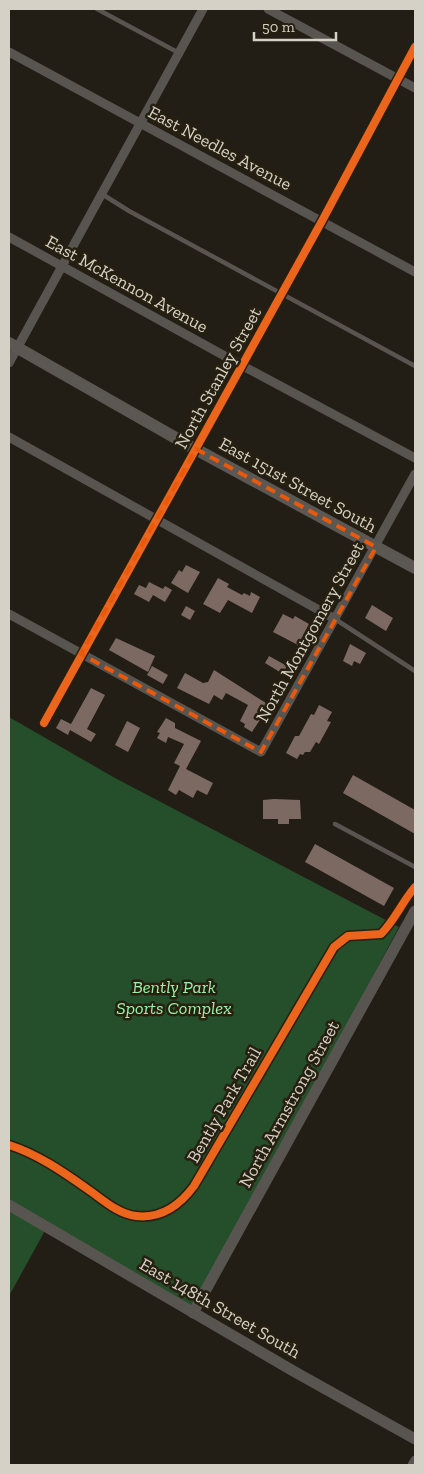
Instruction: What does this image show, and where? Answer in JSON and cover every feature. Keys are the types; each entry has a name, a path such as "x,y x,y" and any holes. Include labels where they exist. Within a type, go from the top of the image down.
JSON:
{"main road":[{"name":"East 151st Street South","path":"13,345 196,449 415,568"}],"street":[{"path":"9,363 13,345 62,266 203,9"},
{"path":"268,9 415,88"},
{"name":"North Stanley Street","path":"44,723 322,221 415,47"},
{"name":"East Needles Avenue","path":"9,52 415,272"},
{"name":"East McKennon Avenue","path":"9,237 241,365 415,458"},
{"path":"9,437 335,618"},
{"name":"North Montgomery Street","path":"81,654 262,752 415,474"},
{"path":"9,614 81,654"},
{"name":"North Armstrong Street","path":"193,1313 415,911"},
{"name":"East 148th Street South","path":"9,1205 193,1313 415,1439"},
{"path":"412,1465 415,1460"}],"lane":[{"path":"97,9 179,53"},
{"path":"102,194 129,211 415,366"},
{"path":"335,618 415,671"},
{"path":"335,824 415,867"}],"highlighted area":[{"path":"196,449 376,547 261,752 81,654"}],"green space":[{"name":"Bently Park Sports Complex","path":"9,717 115,778 399,927 193,1313 47,1227 9,1296"}],"building":[{"path":"186,565 200,572 188,593 171,583 179,570 182,572"},
{"path":"218,578 229,584 227,587 242,595 244,593 250,596 251,592 260,597 252,613 228,600 220,613 203,604"},
{"path":"149,582 163,589 165,586 172,590 165,602 153,595 149,602 134,594 139,585 146,588"},
{"path":"372,605 393,618 386,631 365,618"},
{"path":"186,606 195,611 190,620 181,615"},
{"path":"283,614 293,619 295,616 309,624 298,645 273,632"},
{"path":"116,638 155,656 148,672 109,650"},
{"path":"350,644 366,653 360,664 354,661 352,666 343,661"},
{"path":"269,656 287,666 283,674 265,663"},
{"path":"152,666 168,675 163,684 147,675"},
{"path":"214,670 266,703 264,708 267,709 252,732 244,727 245,724 240,721 248,705 226,693 222,700 214,695 209,704 177,688 185,673 203,683 208,682"},
{"path":"91,688 105,695 87,729 96,734 91,742 70,730 68,735 56,728 61,719 71,724"},
{"path":"319,705 332,712 327,721 331,722 319,744 316,742 310,752 305,752 303,755 300,754 297,759 286,753 295,736 299,736 311,714 314,715"},
{"path":"166,718 175,723 175,728 201,741 186,769 213,783 207,795 197,790 193,798 179,790 176,795 168,790 180,766 174,763 184,744 168,737 166,743 157,738 160,733 157,732"},
{"path":"127,721 140,728 128,752 115,745"},
{"path":"353,775 415,810 415,834 343,793"},
{"path":"263,800 300,800 301,819 289,819 289,824 278,824 278,819 263,819"},
{"path":"315,844 394,888 384,906 305,862"}],"cycle path":[{"path":"44,723 322,221 415,47"},
{"name":"Bently Park Trail","path":"9,1145 49,1164 110,1205 129,1215 154,1215 170,1209 183,1199 194,1186 334,947 348,936 381,934 415,887"}]}
